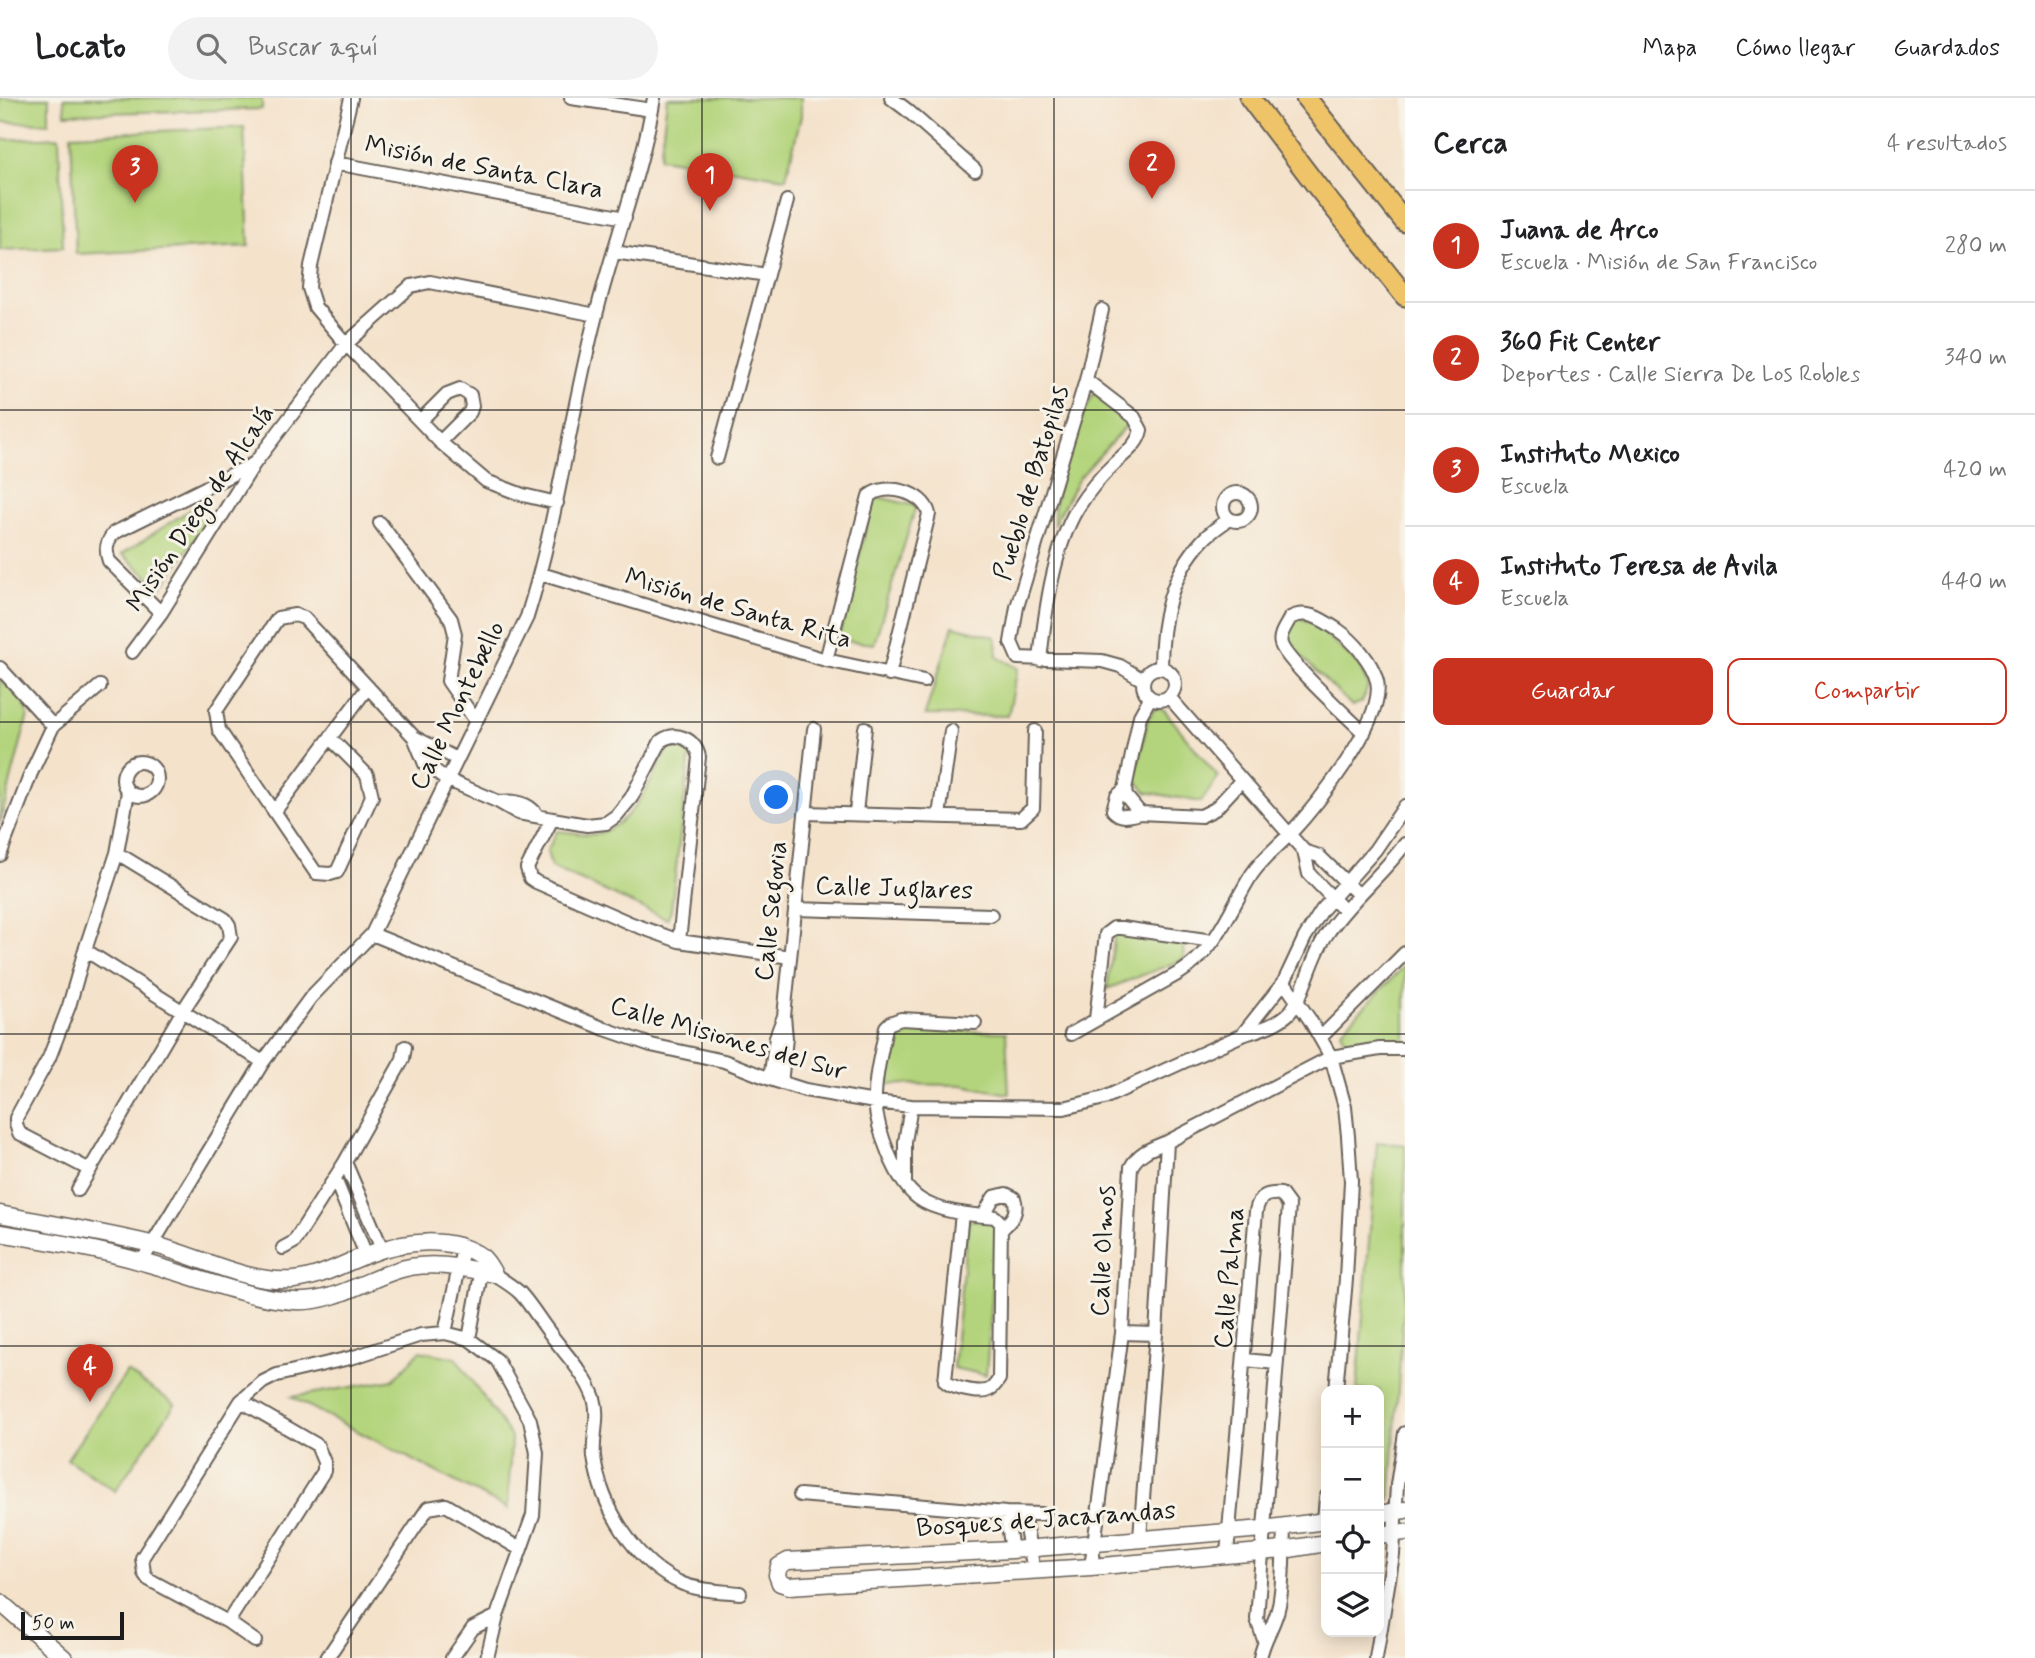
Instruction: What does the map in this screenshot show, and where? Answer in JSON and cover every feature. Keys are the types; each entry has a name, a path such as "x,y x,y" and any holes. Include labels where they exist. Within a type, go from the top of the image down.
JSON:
{"main road":[{"path":"1250,98 1316,186 1405,296"},
{"path":"1306,98 1405,222"}],"street":[{"path":"351,98 311,266 309,288 315,307 346,344 440,442 486,481 523,495 557,503"},
{"path":"570,98 653,104"},
{"path":"891,98 975,170"},
{"name":"Calle Montebello","path":"142,1261 263,1062 312,997 372,934 527,617 541,574 596,315 636,182 653,104"},
{"name":"Misión de Santa Clara","path":"335,163 625,218"},
{"path":"717,458 787,201"},
{"path":"614,252 767,275"},
{"name":"Misión Diego de Alcalá","path":"132,652 161,613 254,464 346,344 411,286 424,282 596,315"},
{"path":"1087,380 1102,310"},
{"name":"Pueblo de Batopilas","path":"1087,380 1133,417 1141,430 1136,443 1114,464 1078,507 1060,548 1040,660 1018,658 1011,642 1017,607 1087,380"},
{"path":"420,421 451,390 460,389 470,395 470,412 440,442"},
{"path":"161,613 109,561 106,554 110,538 114,533 254,464"},
{"path":"826,660 867,500 873,492 884,489 918,496 929,514 889,675"},
{"path":"1161,667 1161,635 1177,578 1204,539 1229,519"},
{"path":"380,523 451,619 455,634 448,681 476,721"},
{"path":"1037,540 1060,548"},
{"name":"Misión de Santa Rita","path":"541,574 826,660 924,681"},
{"path":"1071,1034 1193,965 1213,941 1266,856 1289,835 1328,786 1364,733 1375,704 1377,682 1368,662 1340,631 1311,614 1290,618 1280,638 1282,646 1296,664 1364,733"},
{"path":"330,738 367,775 372,796 337,872 316,873 219,730 215,718 216,711 278,618 295,615 304,618 414,737 457,759"},
{"path":"1040,660 1102,661 1120,666 1143,680"},
{"path":"1161,667 1174,677 1175,688 1169,697 1160,700 1150,698 1143,690 1143,680 1148,671 1161,667"},
{"path":"0,668 53,726"},
{"path":"0,855 31,773 53,726 100,686"},
{"path":"275,811 368,687"},
{"path":"1169,697 1304,851 1319,856 1360,895"},
{"path":"1140,813 1126,796 1125,789 1140,716 1150,698"},
{"path":"856,813 866,728"},
{"name":"Calle Segovia","path":"776,1081 787,1030 784,1016 814,729"},
{"path":"939,816 951,731"},
{"path":"806,813 1021,818 1033,808 1035,731"},
{"path":"414,737 425,764 448,780 499,802 513,800 551,821 587,825 606,823 616,816 631,798 661,741 667,737 681,737 690,741 699,757 680,941"},
{"path":"1125,789 1117,796 1113,810 1117,815 1140,813 1201,816 1215,809 1241,782"},
{"path":"90,1170 19,1133 16,1118 58,1039 117,853 128,792"},
{"name":"Calle Misiones del Sur","path":"1242,1035 1284,982 1305,937 1332,898 1375,850 1405,806"},
{"path":"551,821 528,862 528,873 536,882 620,919 680,941 790,957"},
{"path":"1297,1001 1313,958 1327,934 1405,844"},
{"path":"1304,851 1309,874 1345,911"},
{"path":"78,1190 181,1012 231,937 225,919 117,853"},
{"name":"Calle Juglares","path":"795,909 991,915"},
{"path":"1096,1019 1106,934 1109,930 1122,928 1213,941"},
{"name":"Calle Misiones del Sur","path":"372,934 605,1029 651,1045 724,1061 776,1081 842,1097 911,1106 1044,1108 1084,1104 1104,1098 1242,1035 1277,1022 1291,1011 1297,1001"},
{"path":"85,950 263,1062"},
{"path":"1320,1038 1405,953"},
{"path":"1284,982 1331,1057 1345,1107 1351,1181 1336,1385"},
{"path":"962,1213 944,1375 945,1381 951,1387 986,1391 995,1386 999,1379 1002,1229 999,1219 962,1213 920,1200 895,1169 875,1102 886,1027 890,1023 901,1019 975,1023"},
{"path":"283,1248 294,1242 345,1163 403,1059 405,1047"},
{"path":"1140,1537 1156,1334 1167,1142 1331,1057 1380,1049 1405,1049"},
{"path":"905,1184 905,1142 911,1106"},
{"path":"885,1141 905,1142"},
{"name":"Calle Olmos","path":"1091,1567 1122,1333 1131,1167 1135,1159 1144,1152 1167,1142"},
{"path":"345,1163 382,1249"},
{"path":"335,1179 366,1255"},
{"name":"Calle Palma","path":"1227,1554 1256,1211 1260,1198 1271,1193 1284,1196 1289,1205 1257,1619 1264,1640"},
{"path":"983,1216 994,1197 1006,1194 1014,1198 1017,1208 1014,1216 1002,1229"},
{"path":"0,1214 152,1244 250,1275 293,1280 322,1274 382,1249 426,1243 463,1248 519,1293 586,1381 595,1401 593,1453 597,1473 612,1513 625,1533 643,1555 665,1575 685,1585 708,1591 740,1592"},
{"path":"0,1233 142,1261 265,1297 294,1301 332,1298 396,1270 413,1267 486,1268"},
{"path":"445,1333 463,1248"},
{"path":"469,1339 486,1268"},
{"path":"255,1641 228,1622 148,1579 144,1573 142,1558 241,1401 263,1382 277,1375 321,1366 421,1335 445,1333 469,1339 497,1360 530,1420 537,1454 533,1516 497,1616 486,1658"},
{"path":"1122,1333 1156,1334"},
{"path":"1245,1360 1276,1363"},
{"path":"228,1622 324,1471 324,1462 317,1445 241,1401"},
{"path":"1376,1658 1393,1555 1393,1534 1400,1511 1405,1433"},
{"path":"800,1495 1042,1514"},
{"path":"327,1658 428,1508 446,1505 520,1549"},
{"path":"1006,1513 1012,1550"},
{"path":"1023,1514 1034,1570"},
{"name":"Bosques de Jacarandas","path":"919,1577 789,1586 780,1583 776,1575 779,1566 788,1562 1012,1550 1140,1537 1263,1529 1321,1521"},
{"path":"1260,1658 1264,1640 1271,1630 1280,1604 1284,1526"},
{"path":"918,1555 919,1577 1091,1567 1283,1550 1321,1544"},
{"path":"0,1602 64,1658"},
{"path":"452,1658 473,1628 497,1616"}],"green space":[{"path":"0,98 49,98 49,123 0,122"},
{"path":"64,98 262,98 262,109 65,114"},
{"path":"667,98 801,98 801,116 786,178 660,158"},
{"path":"244,127 249,246 76,254 71,135"},
{"path":"59,137 63,247 0,250 0,140"},
{"path":"1094,393 1128,424 1079,478 1054,524 1054,509 1061,475 1073,439"},
{"path":"874,496 916,506 874,644 838,640"},
{"path":"191,509 206,523 161,588 122,554"},
{"path":"1300,618 1314,624 1359,665 1368,686 1362,702 1352,706 1285,641 1291,621"},
{"path":"953,626 996,637 997,657 1018,668 1008,716 925,715"},
{"path":"0,678 24,701 28,715 0,823"},
{"path":"1156,708 1165,711 1218,777 1201,802 1146,792 1135,778 1148,718"},
{"path":"672,742 690,753 671,910 667,919 551,867 547,851 557,831 596,834 610,829 622,820 642,797"},
{"path":"1115,933 1129,933 1183,945 1184,959 1107,989"},
{"path":"1405,965 1405,1042 1346,1043 1341,1031"},
{"path":"892,1030 1006,1032 1009,1094 962,1085 886,1084"},
{"path":"1377,1142 1405,1145 1405,1292 1390,1499 1384,1501 1384,1385 1357,1385"},
{"path":"968,1220 998,1221 986,1375 953,1368"},
{"path":"420,1351 456,1358 511,1437 508,1509 291,1397 393,1380"},
{"path":"127,1372 175,1404 115,1491 67,1459"}],"place":[{"name":"360 Fit Center","path":"1152,199"},
{"name":"Instituto Mexico","path":"135,203"},
{"name":"Juana de Arco","path":"710,211"},
{"name":"Instituto Teresa de Avila","path":"90,1402"}]}
